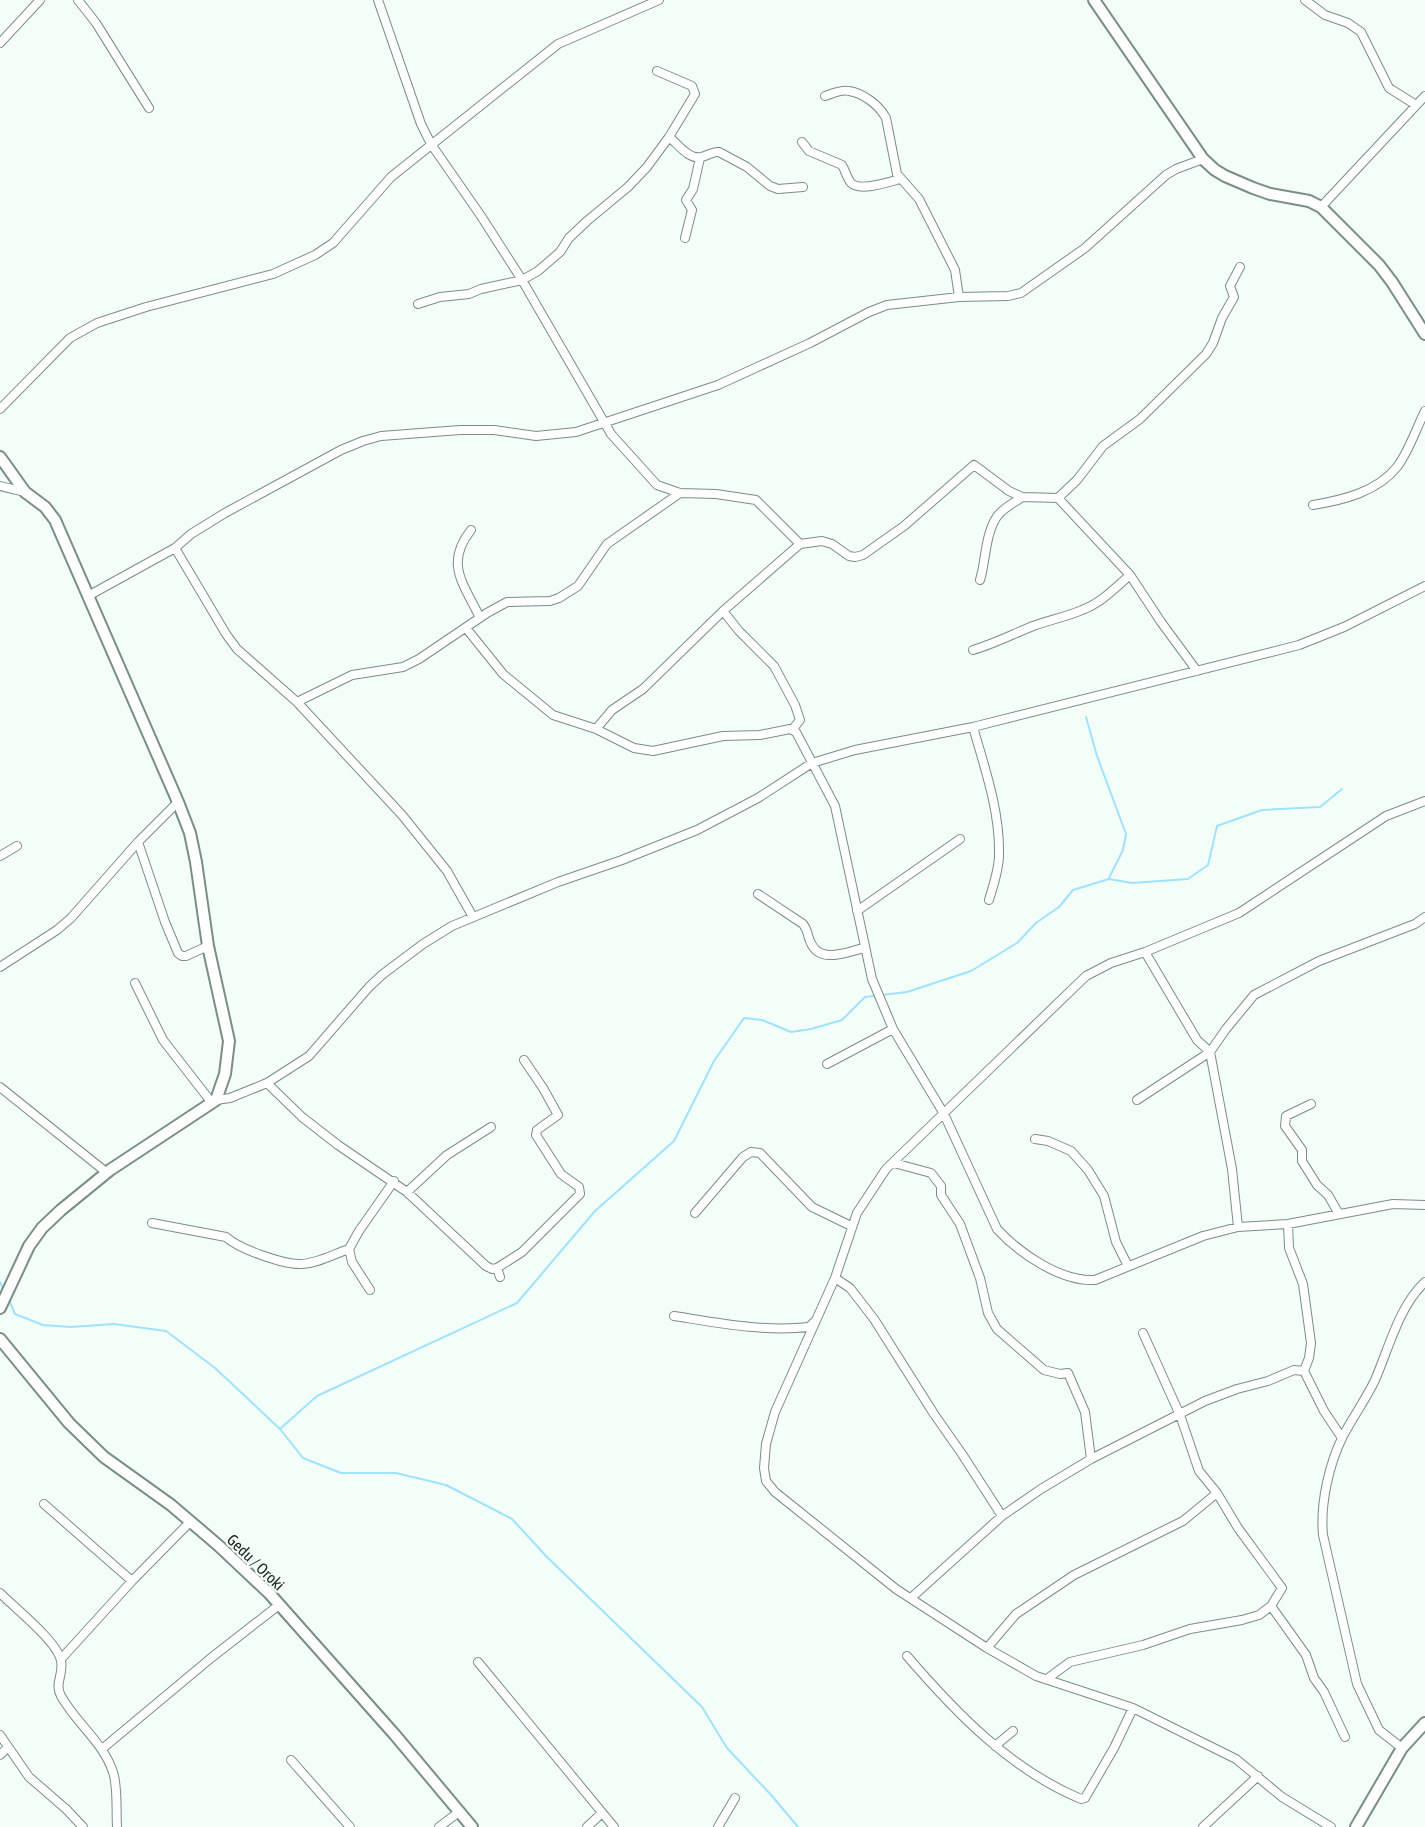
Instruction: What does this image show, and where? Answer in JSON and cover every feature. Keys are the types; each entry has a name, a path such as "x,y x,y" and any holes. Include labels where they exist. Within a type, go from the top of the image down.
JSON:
{"main road":[{"path":"1094,0 1203,159 1215,170 1253,189 1309,201 1321,207 1379,265 1425,334"},
{"path":"0,457 25,492 45,507 55,520 178,802 190,833 208,946 229,1041 225,1074 214,1102 106,1172 42,1228 29,1246 0,1308"},
{"name":"Gedu / Oroki","path":"0,1339 45,1396 86,1441 104,1457 171,1505 253,1577 395,1735 472,1827"},
{"path":"1356,1827 1402,1748 1424,1726"}],"street":[{"path":"0,43 40,0"},
{"path":"78,0 92,16 149,108"},
{"path":"378,0 430,144 481,216 522,280 616,441 657,485 680,493 716,494 756,500 800,544"},
{"path":"0,409 70,338 97,323 146,307 273,274 315,255 333,243 391,177 558,44 659,0"},
{"path":"1305,0 1325,15 1348,23 1361,33 1389,88 1416,105"},
{"path":"418,304 440,297 470,294 481,289 522,280 538,272 552,260 581,226 628,188 647,167 693,100 694,89 657,71"},
{"path":"825,96 849,91 878,106 886,118 894,166 900,179 919,200 955,270 959,297"},
{"path":"1321,207 1425,96"},
{"path":"669,137 688,155 700,158 719,152 747,167 770,186 778,189 803,188"},
{"path":"802,142 809,151 842,165 850,182 855,185 869,186 900,179"},
{"path":"685,238 692,210 686,200 693,189 700,158"},
{"path":"88,596 175,548 191,534 225,513 341,450 363,441 381,436 460,430 494,430 546,436 576,432 718,385 810,343 887,304 959,297 1008,296 1021,293 1085,248 1166,175 1203,159"},
{"path":"596,729 612,710 643,689 723,611 800,544 822,541 832,544 849,556 863,555 904,526 974,465 1008,491 1023,497 1058,498 1077,480 1103,446 1140,419 1206,354 1234,297 1230,286 1240,267"},
{"path":"1312,505 1353,496 1377,485 1397,466 1425,411"},
{"path":"0,486 25,492"},
{"path":"297,702 352,675 403,667 507,602 550,601 569,592 585,577 607,544 680,493"},
{"path":"980,580 996,518 1023,497"},
{"path":"1058,498 1130,575 1197,671"},
{"path":"471,530 459,550 457,567 480,618"},
{"path":"175,548 237,649 297,702 430,848 447,871 473,917"},
{"path":"973,650 994,645 1007,636 1083,610 1098,602 1130,575"},
{"path":"135,983 163,1040 214,1102 230,1098 267,1083 309,1056 383,974 452,926 558,882 622,860 697,830 758,798 812,763 855,750 973,727 1299,645 1344,627 1425,586"},
{"path":"466,628 503,674 553,715 596,729 634,748 652,751 723,736 760,735 792,730 800,720 795,705 774,666 739,632 723,611"},
{"path":"973,727 995,808 1000,856 988,900"},
{"path":"792,730 798,735 835,806 872,979 893,1029 944,1114 997,1229 1009,1242 1036,1260 1071,1278 1082,1281 1095,1280 1203,1236 1238,1227 1288,1224 1393,1204 1425,1205"},
{"path":"1331,1827 1282,1797 1236,1759 1133,1708 1035,1676 896,1589 775,1492 766,1481 764,1468 766,1444 775,1412 835,1278 856,1213 886,1169 1086,976 1111,963 1145,952 1239,913 1386,816 1425,801"},
{"path":"0,967 63,925 138,842 178,802"},
{"path":"857,910 960,839"},
{"path":"138,842 178,953 186,956 208,946"},
{"path":"0,856 17,846"},
{"path":"758,894 803,924 808,931 810,941 818,952 830,956 864,948"},
{"path":"1137,1100 1210,1052 1254,995 1299,970 1414,924 1425,917"},
{"path":"1145,952 1197,1040 1210,1052 1232,1169 1238,1227"},
{"path":"827,1064 893,1029"},
{"path":"267,1083 302,1117 338,1145 394,1181 492,1269 522,1252 580,1194 579,1187 561,1174 536,1135 537,1130 558,1115 524,1060"},
{"path":"0,1087 106,1172"},
{"path":"1311,1104 1287,1116 1285,1126 1302,1150 1302,1161 1317,1185 1328,1195 1339,1214"},
{"path":"407,1192 447,1155 491,1127"},
{"path":"1035,1139 1048,1141 1071,1151 1088,1170 1104,1196 1116,1242 1128,1266"},
{"path":"695,1213 742,1157 751,1152 760,1153 812,1207 851,1226"},
{"path":"894,1163 931,1173 941,1186 941,1195 960,1224 980,1278 988,1313 997,1329 1044,1370 1060,1374 1068,1373 1085,1412 1091,1459"},
{"path":"152,1222 226,1237 248,1250 290,1263 310,1263 349,1249 394,1181"},
{"path":"1288,1224 1289,1248 1302,1284 1310,1336 1309,1358 1304,1371 1324,1411 1342,1438"},
{"path":"349,1249 352,1262 370,1290"},
{"path":"497,1268 500,1277"},
{"path":"835,1278 850,1288 874,1319 1002,1516"},
{"path":"1402,1748 1379,1731 1357,1684 1323,1535 1321,1515 1323,1499 1342,1438 1373,1383 1398,1323 1413,1296 1425,1282"},
{"path":"674,1316 735,1325 787,1329 809,1327 818,1318"},
{"path":"1047,1679 1070,1662 1143,1645 1190,1629 1242,1620 1259,1614 1271,1606 1282,1588 1199,1471 1180,1415 1143,1334"},
{"path":"911,1598 1002,1516 1091,1459 1205,1401 1268,1381 1294,1370 1304,1371"},
{"path":"987,1648 1017,1614 1074,1575 1184,1521 1217,1494"},
{"path":"45,1504 132,1581"},
{"path":"117,1827 113,1773 102,1749 81,1725 60,1695 57,1685 62,1659 132,1581 190,1522"},
{"path":"0,1593 51,1642 62,1659"},
{"path":"102,1749 211,1658 279,1605"},
{"path":"1271,1606 1306,1655 1314,1677 1324,1692 1345,1737"},
{"path":"907,1656 934,1689 995,1746 1025,1770 1083,1800 1114,1748 1133,1708"},
{"path":"478,1662 614,1827"},
{"path":"995,1746 1013,1731"},
{"path":"0,1735 29,1778 66,1809 83,1827"},
{"path":"0,1755 8,1747"},
{"path":"291,1760 350,1827"},
{"path":"1203,1827 1258,1776"},
{"path":"718,1827 735,1798"},
{"path":"439,1827 459,1812"},
{"path":"587,1827 602,1813"}],"waterway":[{"path":"1086,717 1097,756 1126,834 1123,850 1109,878"},
{"path":"280,1429 317,1396 517,1303 595,1211 674,1141 714,1061 744,1018 762,1020 791,1032 811,1029 842,1020 865,997 907,992 971,971 1017,943 1036,923 1059,907 1073,890 1109,879 1132,883 1188,879 1208,865 1217,826 1262,810 1320,807 1342,789"},
{"path":"0,1282 4,1290"},
{"path":"9,1300 15,1314 43,1325 71,1327 114,1324 166,1331 215,1368 280,1429 303,1458 341,1473 396,1473 446,1485 512,1519 547,1557 702,1707 727,1748 798,1827"}]}
